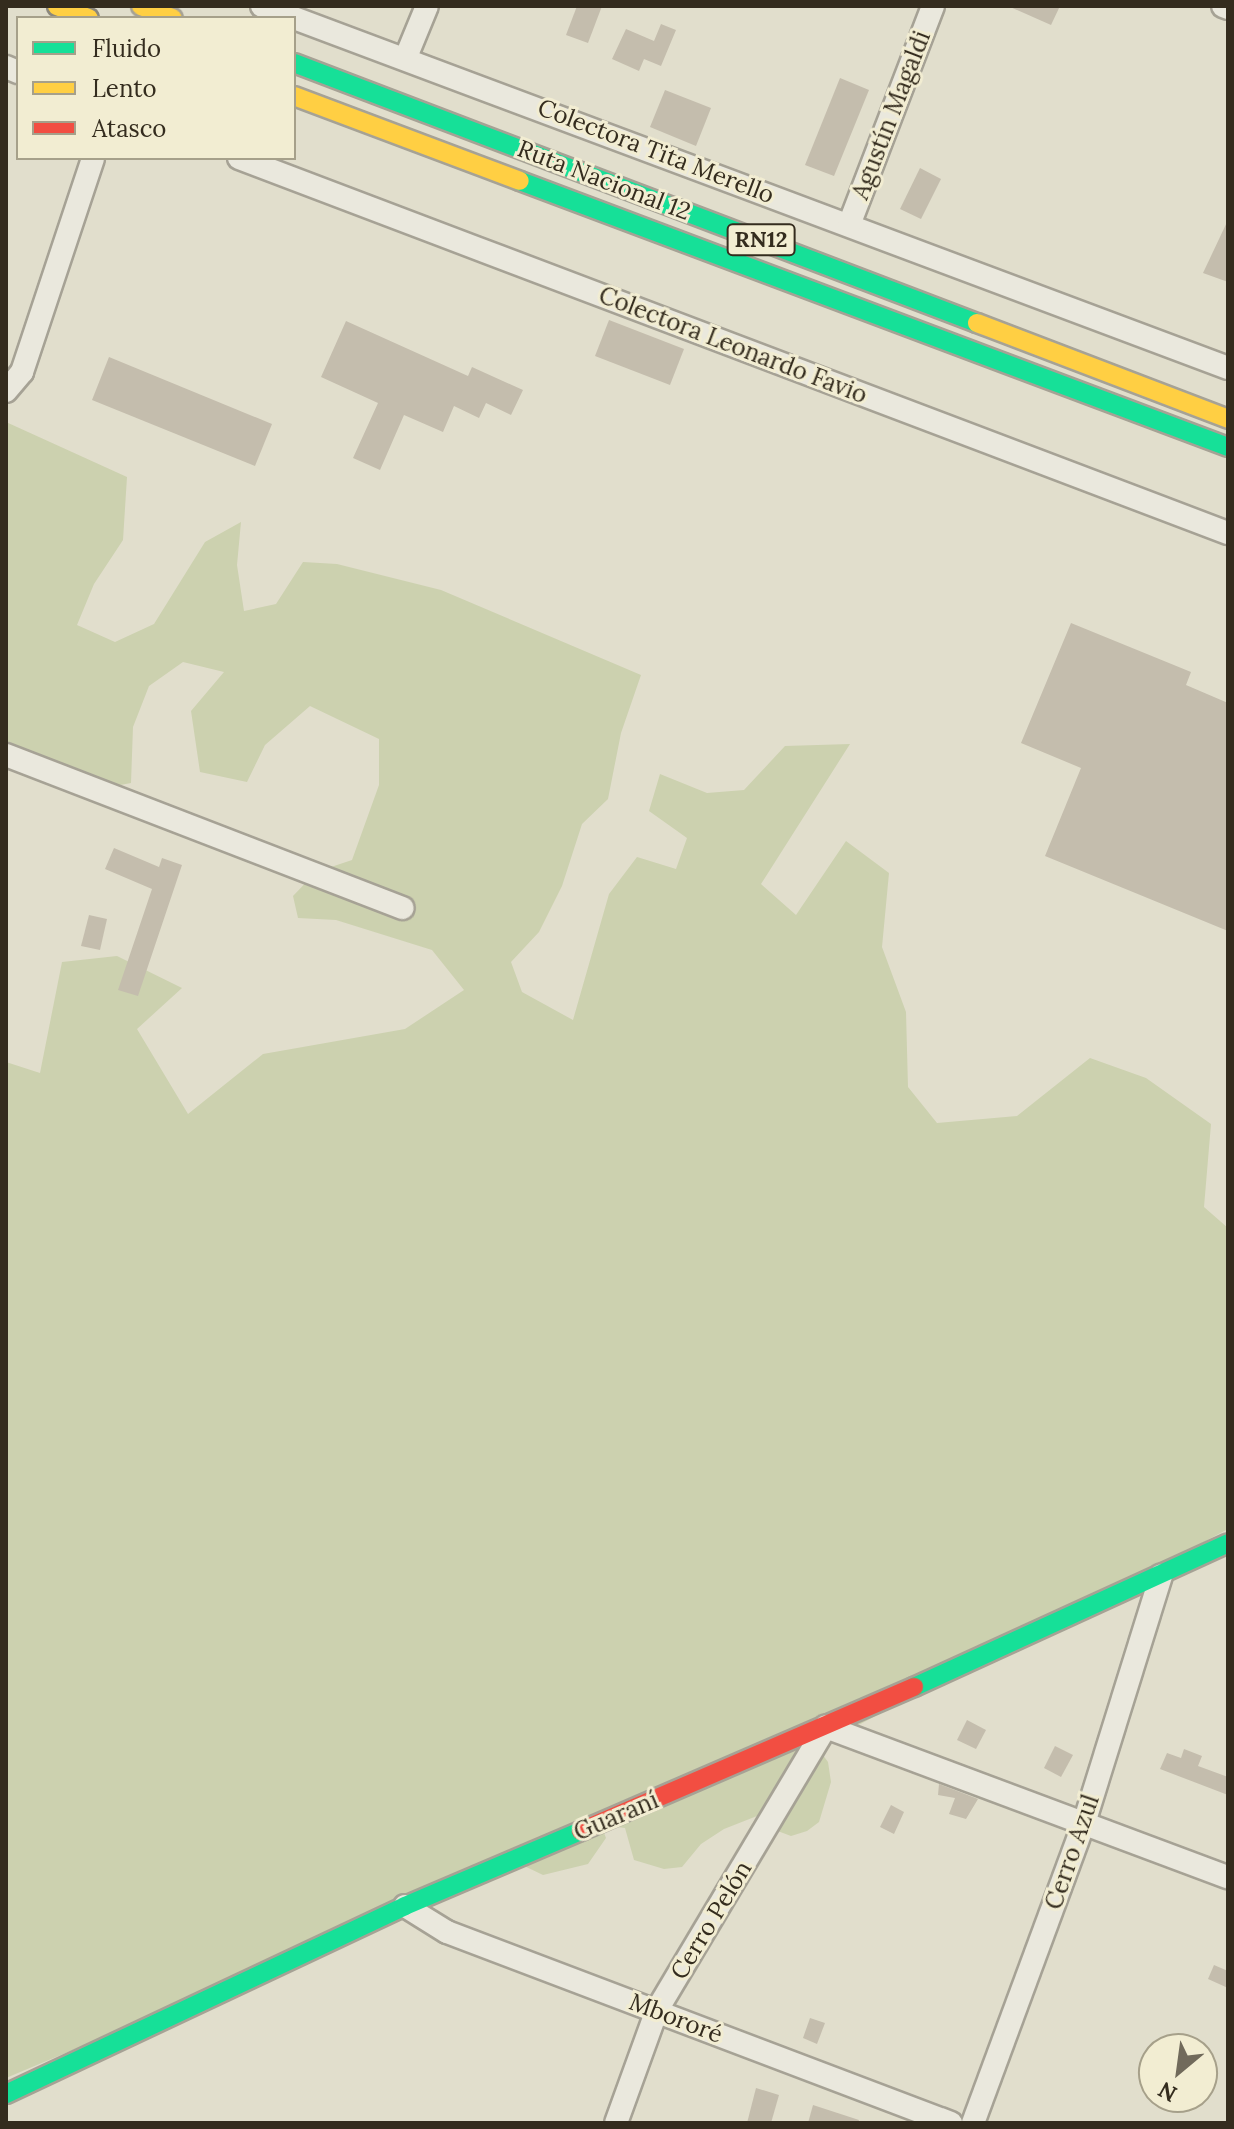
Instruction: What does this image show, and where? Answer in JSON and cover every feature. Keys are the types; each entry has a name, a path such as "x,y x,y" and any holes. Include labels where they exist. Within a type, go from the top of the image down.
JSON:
{"main road":[{"path":"57,6 84,16"},
{"path":"141,6 168,16"},
{"name":"Ruta Nacional 12","path":"296,64 1228,419"},
{"name":"Ruta Nacional 12","path":"296,97 1228,447"},
{"name":"Guaraní","path":"6,2094 405,1906 826,1727 1228,1543"}],"street":[{"name":"Colectora Tita Merello","path":"262,6 290,16"},
{"path":"406,57 427,6"},
{"name":"Agustín Magaldi","path":"849,225 933,6"},
{"name":"Colectora Tita Merello","path":"296,18 1228,368"},
{"path":"6,391 22,372 92,160"},
{"name":"Colectora Leonardo Favio","path":"244,160 1228,533"},
{"path":"6,755 403,908"},
{"name":"Cerro Azul","path":"973,2123 1085,1820 1161,1576"},
{"path":"826,1727 1085,1820 1228,1877"},
{"name":"Cerro Pelón","path":"616,2123 657,2010 826,1727"},
{"name":"Mbororé","path":"405,1906 447,1932 951,2123"}],"green space":[{"path":"6,422 127,477 123,540 94,584 77,625 115,642 154,624 205,542 241,522 237,565 244,611 276,604 303,562 337,564 441,590 641,675 621,733 608,799 582,824 562,886 539,932 511,962 522,992 573,1020 609,894 637,857 676,869 687,838 649,811 660,774 707,793 744,790 785,746 850,744 761,884 796,915 846,841 889,873 882,947 906,1012 908,1087 937,1123 1017,1116 1090,1058 1146,1078 1211,1124 1204,1207 1228,1228 1228,1529 817,1747 828,1762 831,1782 819,1822 807,1831 791,1836 775,1830 767,1812 724,1829 701,1844 682,1867 664,1869 634,1860 625,1828 601,1825 606,1838 588,1864 543,1875 518,1863 6,2078 6,1062 40,1073 62,962 117,956 182,988 137,1029 188,1114 263,1054 405,1029 464,990 432,950 336,920 298,918 293,896 316,872 352,860 379,785 379,739 310,706 265,745 247,782 200,772 191,711 224,672 183,662 149,686 133,727 131,783 72,794 6,750"}],"building":[{"path":"577,6 602,6 588,43 566,35"},
{"path":"1008,6 1060,6 1051,25"},
{"path":"661,24 676,30 661,66 644,59 639,71 612,59 626,29 654,41"},
{"path":"840,78 869,90 834,176 805,165"},
{"path":"665,90 711,108 696,146 650,127"},
{"path":"920,168 941,179 921,219 900,209"},
{"path":"1228,220 1228,282 1203,273"},
{"path":"609,320 684,349 670,385 595,356"},
{"path":"346,321 468,376 472,367 523,390 511,415 486,403 479,418 454,406 443,432 404,415 380,470 353,458 378,403 321,377"},
{"path":"109,357 272,424 255,466 92,400"},
{"path":"1071,623 1191,672 1186,685 1228,703 1228,931 1045,856 1081,768 1021,743"},
{"path":"114,848 159,867 162,858 182,865 138,996 118,990 152,889 105,869"},
{"path":"89,915 107,919 100,950 81,946"},
{"path":"967,1720 986,1730 976,1749 957,1740"},
{"path":"1055,1746 1073,1755 1061,1777 1044,1768"},
{"path":"1184,1749 1202,1756 1198,1766 1228,1777 1228,1795 1160,1769 1167,1753 1181,1758"},
{"path":"939,1784 978,1799 966,1819 949,1814 955,1798 938,1795"},
{"path":"891,1805 904,1812 894,1834 880,1827"},
{"path":"1214,1965 1228,1971 1228,1988 1208,1979"},
{"path":"810,2018 825,2023 817,2044 803,2038"},
{"path":"756,2088 779,2095 771,2123 747,2123"},
{"path":"813,2105 859,2120 858,2123 808,2123"}],"traffic: fast":[{"path":"296,64 977,323"},
{"path":"520,181 1228,447"},
{"path":"914,1687 1228,1543"},
{"path":"6,2094 405,1906 581,1831"}],"traffic: slow":[{"path":"57,6 84,16"},
{"path":"141,6 168,16"},
{"path":"296,97 520,181"},
{"path":"977,323 1228,419"}],"traffic: jam":[{"path":"581,1831 914,1687"}]}
